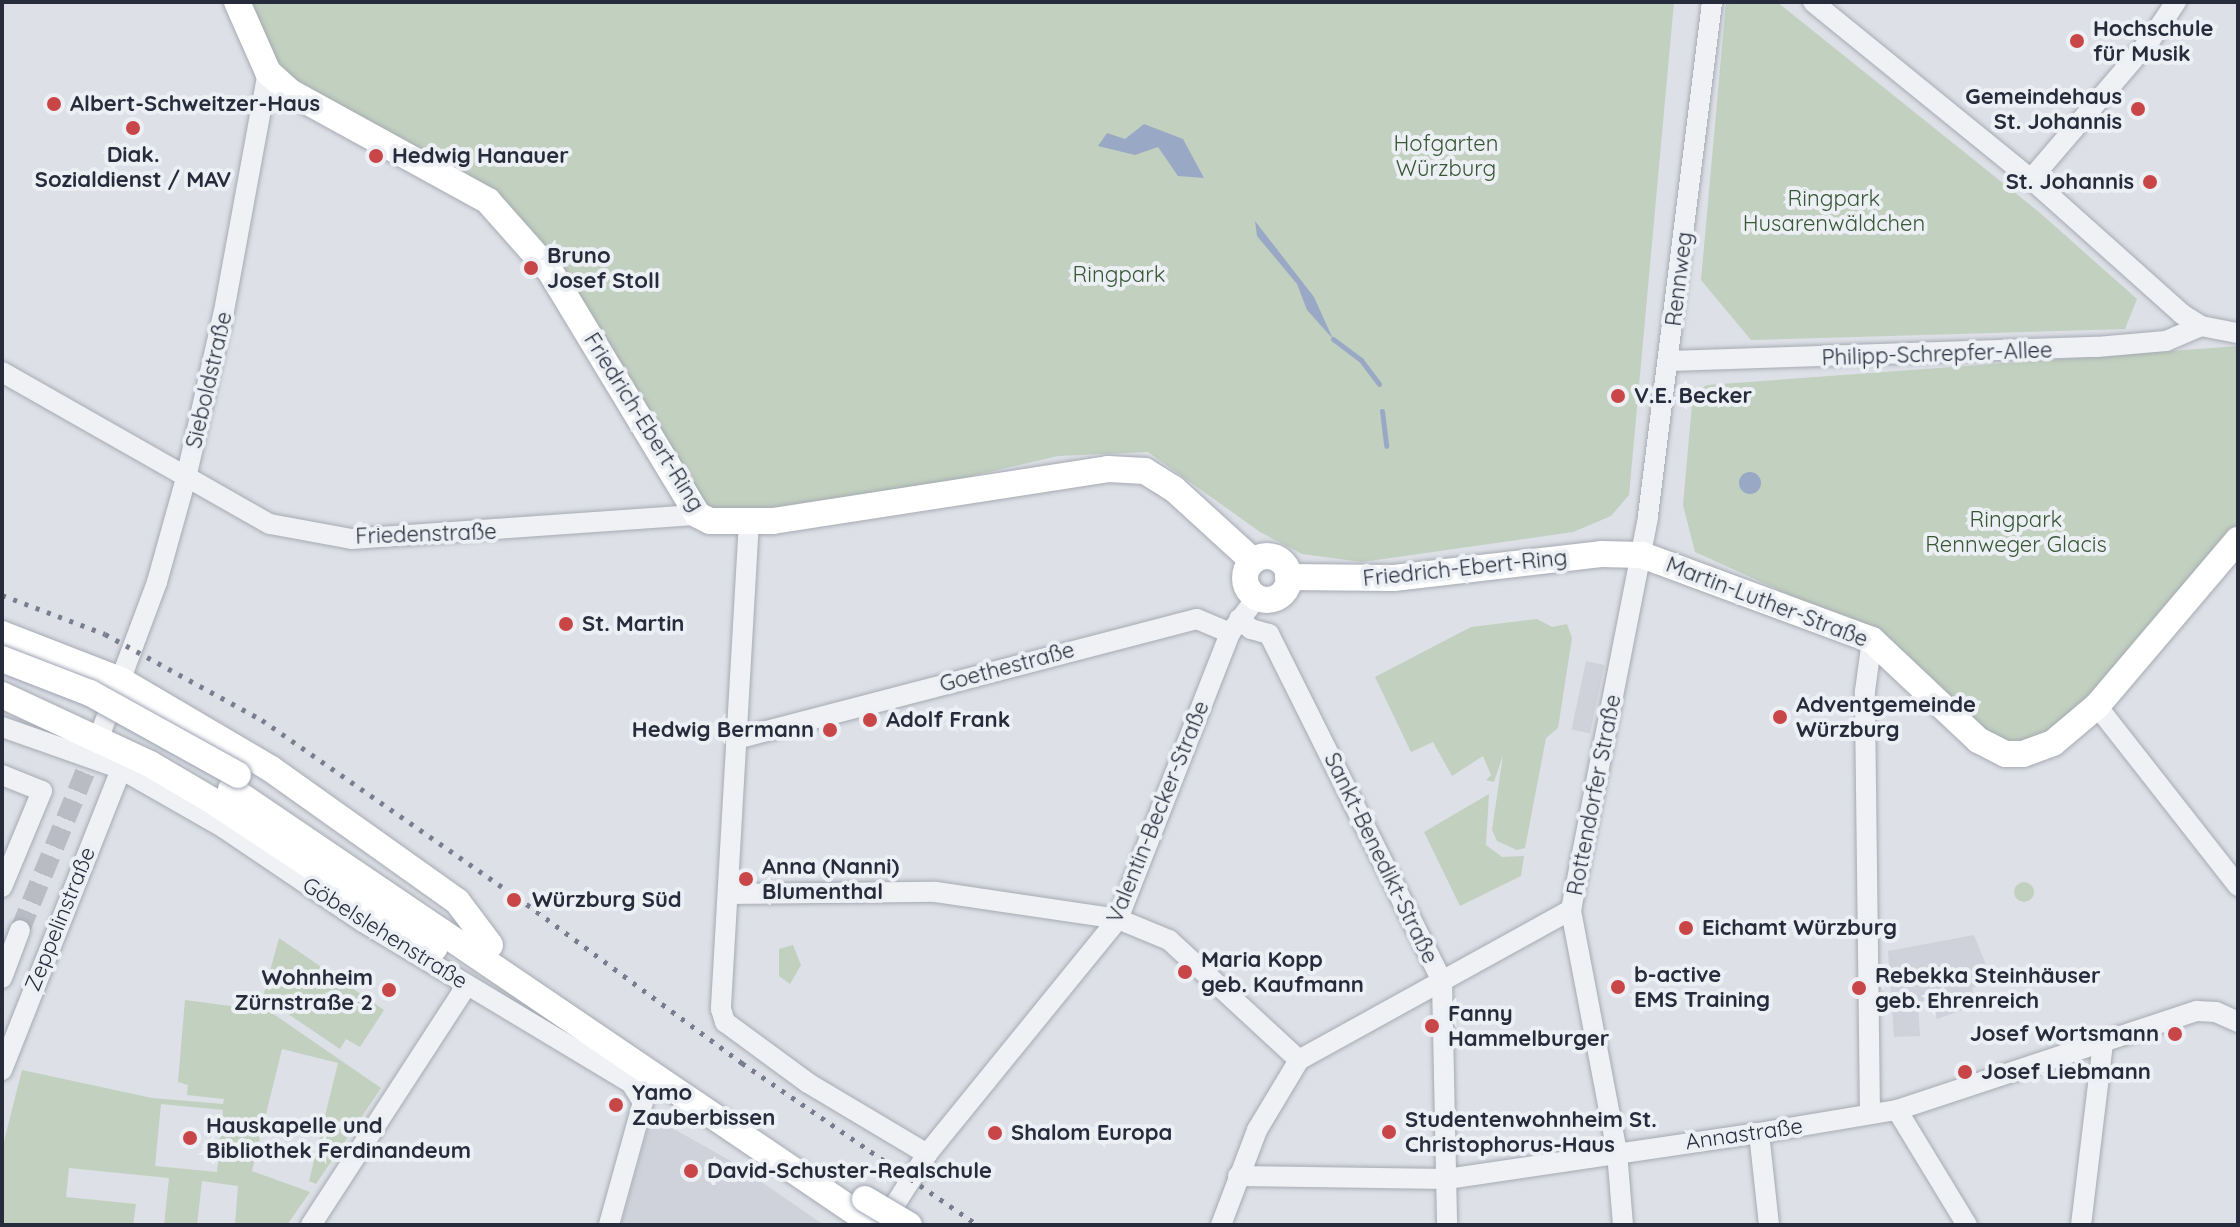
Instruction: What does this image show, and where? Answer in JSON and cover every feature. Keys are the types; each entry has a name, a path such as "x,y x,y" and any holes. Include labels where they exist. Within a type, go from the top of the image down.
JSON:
{"main road":[{"name":"Friedrich-Ebert-Ring","path":"237,2 268,72 290,92 488,201 550,271 698,515 710,521 749,521 1108,469 1145,471 1174,489 1253,561 1277,558 1288,577 1394,578 1601,554 1642,555"},
{"name":"Martin-Luther-Straße","path":"1642,555 1872,640 1978,740 2006,754 2046,748 2097,706 2238,540"},
{"path":"1253,561 1245,579 1257,597 1277,597 1288,577"},
{"path":"2,634 120,680 271,769 457,901 490,945"},
{"path":"2,659 90,693 490,945 865,1213"},
{"path":"2,675 234,782 563,1013 865,1213 909,1225"},
{"path":"2,695 211,800 431,945 563,1013"}],"street":[{"name":"Rennweg","path":"1642,555 1670,361 1712,2"},
{"path":"1813,2 2031,179 2201,326 2238,333"},
{"path":"2031,179 2151,39 2176,2"},
{"name":"Sieboldstraße","path":"120,680 157,582 186,478 224,311 268,72"},
{"name":"Philipp-Schrepfer-Allee","path":"1670,361 2082,348 2166,341 2201,326"},
{"name":"Friedenstraße","path":"2,372 270,524 352,539 698,515"},
{"path":"749,521 721,1009 725,1022 808,1083 927,1154"},
{"name":"Rottendorfer Straße","path":"1623,1225 1617,1152 1571,910 1642,555"},
{"name":"Valentin-Becker-Straße","path":"882,1225 892,1204 927,1154 1118,919 1234,626 1257,597"},
{"name":"Goethestraße","path":"736,739 1197,619 1234,626"},
{"name":"Sankt-Benedikt-Straße","path":"1234,626 1269,634 1442,981 1447,1225"},
{"path":"1870,1114 1865,691 1872,640"},
{"path":"96,743 120,680"},
{"path":"2097,706 2238,886"},
{"name":"Göbelslehenstraße","path":"2,727 121,769 224,828 466,986 631,1083 643,1102 609,1225"},
{"name":"Zeppelinstraße","path":"2,1070 121,769"},
{"path":"2,775 42,791 2,887"},
{"path":"728,894 936,892 1118,919 1169,940 1299,1060"},
{"path":"1221,1225 1257,1130 1299,1060 1571,910"},
{"name":"Zeppelinstraße","path":"2,978 20,930"},
{"path":"311,1225 466,986"},
{"name":"Annastraße","path":"1238,1176 1447,1179 1759,1133 1897,1110 2197,1011 2237,1018"},
{"path":"2081,1225 2103,1043"},
{"path":"1897,1110 1967,1225"},
{"path":"1759,1133 1769,1225"}],"shaded area":[{"path":"1586,661 1605,665 1590,733 1571,729"},
{"path":"1974,935 1992,980 1972,988 1977,1005 1937,1019 1931,1003 1918,1004 1920,1036 1894,1037 1888,951"},
{"name":"David-Schuster-Realschule","path":"650,1121 663,1123 731,1161 824,1225 621,1225"}],"green space":[{"name":"Ringpark","path":"249,2 1674,2 1629,495 1611,516 1573,532 1362,562 1302,554 1260,532 1148,452 1058,456 798,516 710,520 560,269 499,193 291,80 276,62"},
{"name":"Ringpark Husarenwäldchen","path":"1726,2 1777,2 2039,212 2137,299 2125,329 1751,340 1701,280"},
{"name":"Ringpark Rennweger Glacis","path":"2238,346 2238,535 2076,719 2005,750 1880,636 1695,552 1683,505 1693,393 1707,385"},
{"path":"1537,619 1552,627 1567,624 1572,638 1558,728 1546,738 1525,848 1517,850 1497,841 1492,830 1503,755 1494,782 1486,780 1491,775 1483,756 1452,776 1433,742 1411,752 1375,677 1471,627"},
{"path":"1489,794 1486,845 1502,857 1524,856 1521,876 1460,906 1424,832"},
{"path":"2024,882 2031,885 2034,892 2031,899 2024,902 2017,899 2014,892 2017,885"},
{"path":"279,938 384,1010 360,1047 346,1039 340,1049 263,997"},
{"path":"793,945 801,965 790,984 779,976 779,949"},
{"path":"185,1000 269,1011 381,1088 316,1184 309,1181 338,1063 282,1049 252,1171 310,1192 287,1225 235,1225 238,1186 202,1181 197,1225 164,1225 169,1178 69,1168 66,1197 136,1204 133,1225 2,1225 2,1149 22,1070 152,1098 223,1104 224,1099 187,1095 188,1085 178,1082","holes":["161,1104 223,1110 217,1172 155,1166"]}],"water":[{"path":"1144,124 1183,139 1204,178 1178,176 1158,147 1135,155 1098,146 1107,133 1125,139"},
{"path":"1255,221 1314,297 1333,339 1307,310 1297,284 1257,236"},
{"path":"1750,472 1758,475 1761,483 1758,491 1750,494 1742,491 1739,483 1742,475"}],"waterway":[{"path":"1333,339 1361,360 1379,384"},
{"path":"1382,411 1386,446"}],"tunnel":[{"path":"20,930 95,748"}],"railway":[{"path":"2,595 105,634 262,720 517,897 742,1063 978,1225"}],"place":[{"name":"Hochschule für Musik","path":"2077,41"},
{"name":"Albert-Schweitzer-Haus","path":"54,104"},
{"name":"Gemeindehaus St. Johannis","path":"2138,109"},
{"name":"Diak. Sozialdienst / MAV","path":"133,128"},
{"name":"Hedwig Hanauer","path":"376,156"},
{"name":"St. Johannis","path":"2150,182"},
{"name":"Bruno Josef Stoll","path":"531,268"},
{"name":"V.E. Becker","path":"1618,396"},
{"name":"St. Martin","path":"566,624"},
{"name":"Adventgemeinde Würzburg","path":"1780,717"},
{"name":"Adolf Frank","path":"870,720"},
{"name":"Hedwig Bermann","path":"830,730"},
{"name":"Anna (Nanni) Blumenthal","path":"746,879"},
{"name":"Würzburg Süd","path":"514,900"},
{"name":"Eichamt Würzburg","path":"1686,928"},
{"name":"Maria Kopp geb. Kaufmann","path":"1185,972"},
{"name":"b-active EMS Training","path":"1618,987"},
{"name":"Rebekka Steinhäuser geb. Ehrenreich","path":"1859,988"},
{"name":"Wohnheim Zürnstraße 2","path":"389,990"},
{"name":"Fanny Hammelburger","path":"1432,1026"},
{"name":"Josef Wortsmann","path":"2175,1034"},
{"name":"Josef Liebmann","path":"1965,1072"},
{"name":"Yamo Zauberbissen","path":"616,1105"},
{"name":"Studentenwohnheim St. Christophorus-Haus","path":"1389,1132"},
{"name":"Shalom Europa","path":"995,1133"},
{"name":"Hauskapelle und Bibliothek Ferdinandeum","path":"190,1138"},
{"name":"David-Schuster-Realschule","path":"691,1171"}],"park label":[{"name":"Hofgarten Würzburg","path":"1446,156"}]}
